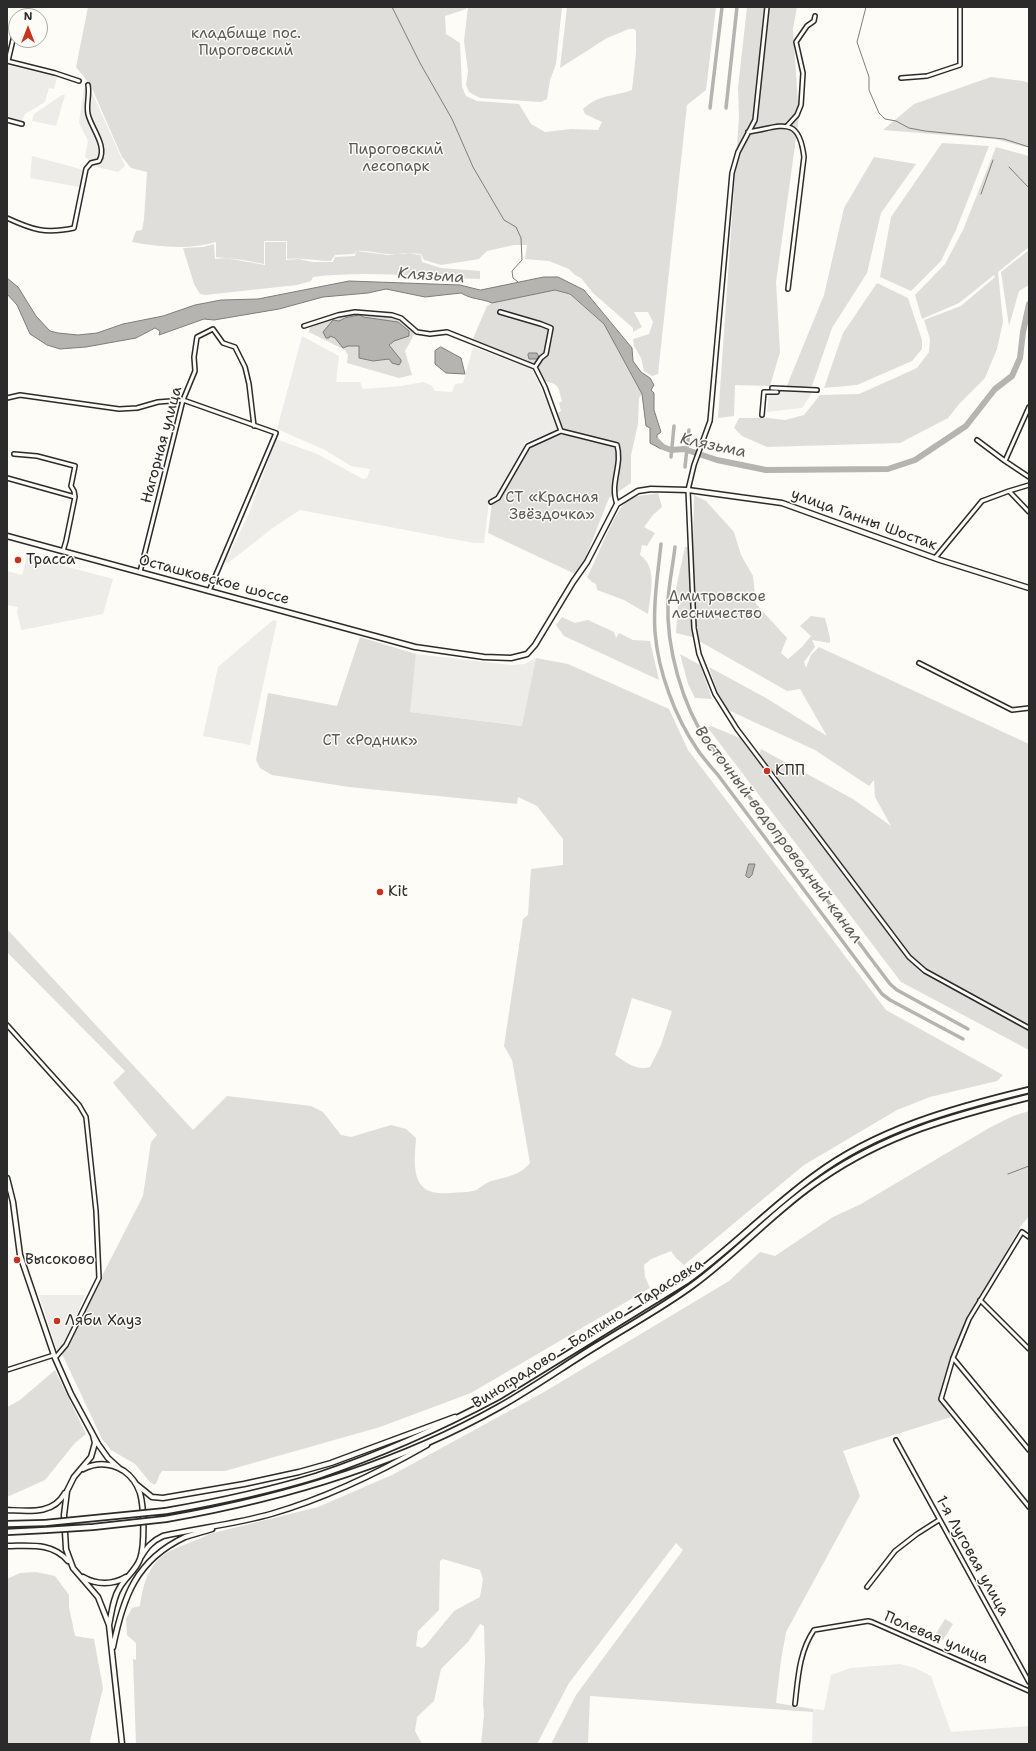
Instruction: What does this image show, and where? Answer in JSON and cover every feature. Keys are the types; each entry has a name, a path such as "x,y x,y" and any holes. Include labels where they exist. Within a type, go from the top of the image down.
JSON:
{"main road":[{"name":"улица Ганны Шостак","path":"617,504 627,496 638,491 651,489 688,490 782,503 935,558 1029,588"},
{"name":"Осташковское шоссе","path":"7,536 415,647 484,657 511,658 527,654 535,645 573,582 587,562 617,504"},
{"name":"Виноградово - Болтино - Тарасовка","path":"7,1524 45,1524 166,1511 217,1502 317,1476 410,1440 472,1411 504,1393 688,1280 715,1260 777,1205 815,1175 856,1150 894,1131 944,1112 1029,1090"},
{"name":"Виноградово - Болтино - Тарасовка","path":"7,1532 87,1528 166,1519 206,1512 261,1499 318,1483 379,1462 451,1431 498,1407 692,1286 820,1179 861,1154 897,1137 946,1119 1029,1097"},
{"path":"7,1178 13,1202 20,1255 54,1357 71,1394 103,1452 119,1468 128,1474 136,1484 152,1497 163,1498 244,1484 331,1462 472,1411"},
{"path":"112,1651 121,1609 129,1589 142,1569 159,1553 185,1537 270,1514 321,1497 396,1462 451,1431"},
{"path":"7,1510 39,1510 56,1505 62,1498 70,1482 91,1457 95,1443 93,1435"},
{"path":"78,1472 95,1464 111,1465 119,1468"},
{"path":"70,1482 65,1498 64,1515 66,1549 70,1564"},
{"path":"136,1484 141,1497 141,1557"},
{"path":"109,1625 116,1595 148,1545 154,1540 163,1536 226,1525"},
{"path":"7,1546 47,1547 59,1552 98,1596 109,1625 122,1744"},
{"path":"78,1574 91,1582 108,1583 124,1578 131,1573"}],"street":[{"path":"767,7 755,120 738,152 732,173 710,421 694,465 688,490 694,628 699,654 715,694 725,713 909,957 925,971 1029,1028"},
{"path":"900,78 927,76 960,65 960,7"},
{"path":"788,126 797,115 801,106 803,73 796,42 807,26 814,21 815,16"},
{"path":"10,48 7,61 56,73 79,81"},
{"path":"7,218 40,230 56,232 74,228 86,169 91,163 99,161 102,157 102,150 88,114 88,85"},
{"path":"7,120 22,124"},
{"path":"748,132 788,126 797,131 803,143 804,157 788,289"},
{"path":"304,326 338,315 355,312 392,316 401,318 417,332 430,334 448,332 535,367 545,387 562,431"},
{"path":"500,312 551,328 546,354 540,358 535,367"},
{"name":"Нагорная улица","path":"140,572 183,400 195,371 194,357 197,337 215,330 224,343 235,346 245,367 249,384 254,426"},
{"path":"772,388 816,390"},
{"path":"762,415 764,392 777,392"},
{"path":"7,398 20,396 123,409 137,408 158,402 183,400 276,433 209,591"},
{"path":"1005,461 1029,408"},
{"path":"491,502 498,498 528,446 562,431 617,445 620,453 613,492 617,504"},
{"path":"977,440 1029,477"},
{"path":"14,454 37,456 75,466 70,486 74,491 75,497 63,551"},
{"path":"7,478 75,497"},
{"path":"935,558 982,500 1029,485"},
{"path":"1009,491 1029,512"},
{"path":"918,663 1012,710 1029,708"},
{"path":"7,1025 79,1105 86,1117 96,1211 99,1278 66,1345 54,1357 7,1370"},
{"path":"1029,1237 1022,1232 970,1318 953,1358 941,1399 1029,1507"},
{"path":"980,1300 1029,1349"},
{"path":"953,1358 1029,1450"},
{"name":"1-я Луговая улица","path":"896,1440 1029,1682"},
{"path":"867,1587 895,1551 917,1534 939,1520"},
{"name":"Полевая улица","path":"796,1704 799,1666 804,1648 814,1630 868,1621 1029,1691"}],"shaded area":[{"path":"7,65 57,77 54,89 49,88 45,102 25,114 22,121 7,117"},
{"path":"84,87 90,88 125,166 118,172 92,166 93,163 85,157 88,141 79,123"},
{"path":"62,95 65,95 56,126 32,121 34,114"},
{"path":"32,156 84,170 79,187 30,178"},
{"path":"544,277 558,277 584,290 632,348 633,361 641,372 650,378 654,385 651,390 654,393 654,410 661,432 657,435 657,438 664,445 661,449 650,443 650,428 646,426 642,394 604,324 570,294 555,290 492,303 469,297 461,293 425,297 386,289 368,293 323,297 279,309 214,320 204,319 159,335 160,331 155,328 136,338 86,347 60,349 47,345 30,334 17,305 7,294 7,278 18,287 36,316 50,331 78,335 97,333 123,324 163,316 195,305 221,300 258,299 349,281 460,285 480,290"},
{"path":"360,315 363,317 398,322 409,331 409,336 394,341 389,345 401,360 399,365 392,363 389,359 373,361 359,358 359,346 348,346 343,348 335,338 330,336 329,338 326,338 323,332 333,320 339,321 345,318"},
{"path":"302,336 339,356 336,382 360,382 363,389 401,386 424,382 432,386 435,391 452,392 455,384 463,383 473,347 532,369 559,428 558,430 524,443 524,449 497,495 489,501 484,543 474,543 300,510 274,527 228,563 225,562 248,516 276,439 317,454 363,479 367,478 370,469 351,466 325,450 277,429"},
{"path":"441,347 461,358 465,374 446,373 435,364 435,351"},
{"path":"529,353 537,353 539,357 538,359 529,359"},
{"path":"769,390 814,390 802,408 767,412"},
{"path":"27,556 113,579 103,614 22,630 17,612 18,607 7,605 7,571 22,575"},
{"path":"273,620 277,621 250,745 203,736 218,667"},
{"path":"416,654 511,665 525,664 536,658 523,726 409,712"},
{"path":"749,864 755,864 752,875 749,878 746,876"},
{"path":"39,1295 85,1295 65,1343 57,1351"},
{"path":"900,1664 915,1668 931,1676 951,1732 1029,1726 1029,1744 812,1744 813,1709 824,1710 831,1675 850,1668"}],"green space":[{"name":"Пироговский лесопарк","path":"88,7 466,7 466,9 445,16 446,34 460,43 462,87 466,96 477,101 519,104 531,124 545,132 571,129 598,130 602,122 585,114 583,109 601,98 632,90 636,53 636,31 634,29 629,29 607,38 560,68 567,7 716,7 706,90 687,105 658,374 652,376 644,371 641,358 634,346 633,339 649,334 653,322 648,312 634,312 642,327 633,332 633,328 593,293 581,278 569,269 549,261 525,259 527,245 514,245 487,251 479,259 441,265 424,260 421,254 409,254 421,255 422,262 441,268 480,271 480,279 375,274 334,275 313,277 311,281 297,285 205,295 200,294 194,284 183,248 203,247 214,244 215,259 225,258 216,257 216,242 206,245 174,247 132,242 136,231 142,230 147,172 131,168 122,157 91,86 76,67","holes":["264,241 287,241 287,259 298,258 331,261 335,255 354,254 356,251 355,256 335,257 333,262 313,262 298,259 286,260 286,242 265,242 265,265 225,258 264,264","357,251 385,254 397,254 388,255"]},
{"path":"468,7 562,7 556,64 550,80 547,99 541,102 480,98 469,92 466,85 468,71 464,41"},
{"path":"747,7 797,7 793,29 799,117 776,282 780,352 770,386 735,385 734,416 718,418 739,117 738,88"},
{"path":"991,77 1029,83 1029,148 995,139 883,130 914,104"},
{"path":"942,143 989,146 956,230 941,261 911,291 880,277 891,217"},
{"path":"996,147 1029,156 1029,247 998,272 1003,322 997,349 985,378 960,403 948,418 900,443 767,447 742,436 734,428 739,418 768,418 785,420 804,415 820,395 859,394 917,368 929,352 930,339 924,320 961,306 995,277 994,275 959,303 922,319 915,295 945,264 963,230"},
{"path":"874,157 916,164 881,213 867,273 832,328 812,386 786,388 824,295 844,208"},
{"path":"1029,250 1029,285 1019,291 1009,326 1001,272"},
{"path":"877,283 908,298 922,340 922,349 912,361 857,385 824,388 843,333"},
{"name":"СТ «Красная Звёздочка»","path":"555,290 569,294 604,324 642,394 639,398 638,424 631,455 631,483 609,498 585,559 575,574 488,533 492,503 499,501 501,498 527,449 530,446 559,435 568,434 570,430 564,429 556,414 561,411 559,403 562,401 558,387 553,383 544,381 537,365 472,341 487,306 492,303"},
{"path":"354,313 395,318 408,326 415,333 405,351 412,375 399,378 347,363 348,355 345,350 309,332 310,326 330,318"},
{"path":"658,493 662,507 653,515 644,527 655,533 647,546 642,545 640,555 646,560 651,574 652,582 648,614 624,600 597,590 596,584 587,577 618,512 625,503 634,497"},
{"name":"Дмитровское лесничество","path":"694,495 706,501 734,532 741,555 753,576 756,604 787,638 781,653 788,659 802,647 811,636 800,626 811,616 825,618 830,643 812,640 815,647 804,662 806,668 811,655 819,647 1029,744 1029,1050 901,982 708,728 711,726 740,738 758,762 761,749 853,799 891,826 875,797 874,780 869,786 815,750 728,710 718,694 709,667 766,698 827,736 800,689 787,691 692,637 676,633 678,604 676,588 685,547 693,547"},
{"path":"562,617 575,623 588,620 614,632 616,638 619,633 633,640 650,641 659,680 564,636 556,625"},
{"name":"СТ «Родник»","path":"360,637 416,654 410,712 522,726 536,658 568,664 669,709 688,750 886,1010 1003,1075 997,1081 930,1097 897,1110 804,1165 684,1265 671,1251 651,1259 644,1265 645,1277 650,1288 471,1393 380,1427 225,1471 162,1471 155,1485 150,1482 135,1464 111,1450 102,1439 62,1354 143,1196 151,1142 157,1135 113,1083 125,1071 7,952 7,929 193,1130 227,1096 311,1106 323,1112 341,1135 351,1137 391,1125 406,1129 416,1138 415,1170 417,1178 421,1185 428,1190 438,1193 473,1191 489,1182 517,1173 530,1163 512,1060 504,1046 523,919 528,915 531,869 563,865 563,839 537,806 518,797 517,804 349,787 272,775 260,768 256,760 268,693 337,706","holes":["632,998 672,1011 661,1045 650,1067 636,1067 615,1055"]},
{"path":"680,654 700,665 712,699 695,698 688,684"},
{"path":"1029,1111 1029,1216 1021,1226 966,1321 954,1347 939,1399 951,1417 843,1451 860,1496 786,1632 776,1703 813,1709 813,1712 590,1696 588,1744 551,1744 576,1695 683,1550 676,1543 569,1683 537,1744 481,1744 484,1715 485,1660 484,1626 480,1624 468,1642 441,1669 434,1701 417,1717 415,1731 422,1744 136,1744 133,1659 136,1660 136,1643 127,1635 126,1619 132,1608 140,1606 145,1581 148,1574 158,1560 164,1555 209,1534 318,1507 392,1475 544,1392 729,1281 760,1252 775,1256 833,1217 861,1204 989,1128 1013,1116","holes":["443,1559 480,1570 483,1579 480,1597 454,1611 426,1645 422,1648 416,1646 418,1631 439,1610 440,1561"]},
{"path":"55,1370 86,1434 75,1443 45,1480 7,1497 7,1407 20,1400"},
{"path":"36,1572 55,1576 69,1595 69,1607 75,1636 94,1639 103,1688 90,1741 91,1744 7,1744 7,1579 20,1573"},
{"path":"945,1619 953,1624 943,1640 935,1635"}],"waterway":[{"path":"392,7 420,63 452,119 473,167 504,220 516,227 521,238 522,260 512,271 513,278 518,282"},
{"name":"Восточный водопроводный канал","path":"710,108 722,7"},
{"name":"Восточный водопроводный канал","path":"726,108 737,7"},
{"path":"866,7 857,42 869,77 869,90 879,113 885,119 896,121 909,128 1004,139 1029,147"},
{"path":"981,194 993,160"},
{"path":"1009,167 1029,188"},
{"name":"Клязьма","path":"657,441 663,447 671,450 684,449 717,460 766,470 888,469 915,460 966,426 995,389 1012,376 1020,358 1023,332 1029,304"},
{"name":"Восточный водопроводный канал","path":"671,457 674,426"},
{"name":"Восточный водопроводный канал","path":"685,467 689,430"},
{"name":"Восточный водопроводный канал","path":"661,544 655,610 657,647 669,693 689,736 702,756 718,775 882,994 890,1000 963,1039"},
{"name":"Восточный водопроводный канал","path":"675,547 668,601 668,619 673,656 683,694 690,711 708,743 890,984 897,990 968,1029"},
{"path":"1008,1174 1029,1166"}],"place":[{"name":"Трасса","path":"18,560"},
{"name":"КПП","path":"767,771"},
{"name":"Kit","path":"380,892"},
{"name":"Высоково","path":"17,1260"},
{"name":"Ляби Хауз","path":"57,1321"}],"park label":[{"name":"кладбище пос. Пироговский","path":"246,42"}]}
